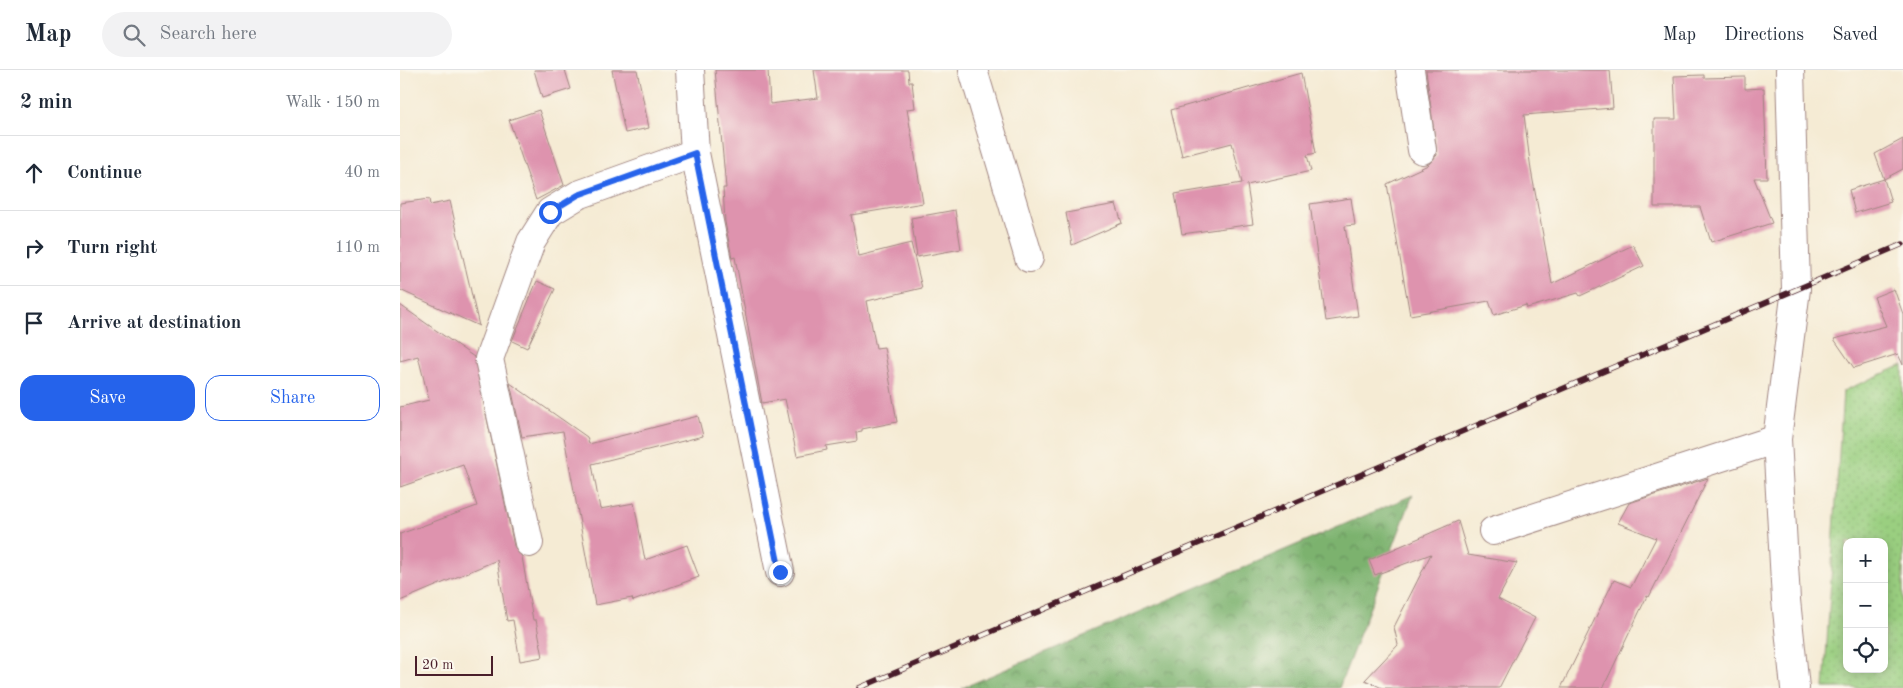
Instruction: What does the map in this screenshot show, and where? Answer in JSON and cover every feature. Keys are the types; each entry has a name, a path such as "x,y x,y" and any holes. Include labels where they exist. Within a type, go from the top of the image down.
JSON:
{"street":[{"path":"690,70 695,153 780,572"},
{"path":"973,70 1029,258"},
{"path":"1410,70 1422,150"},
{"path":"1790,70 1796,289 1777,439 1786,600 1795,688"},
{"path":"529,543 489,359 530,242 550,212 578,195 695,153"},
{"path":"1493,531 1777,439"}],"green space":[{"path":"1903,365 1903,688 1824,688 1843,391"},
{"path":"1413,495 1339,688 962,688"}],"building":[{"path":"534,70 565,70 571,89 542,98"},
{"path":"612,70 637,70 649,128 625,133"},
{"path":"715,70 768,70 770,104 818,98 814,70 908,70 909,82 912,82 915,108 907,109 923,203 851,215 859,256 911,243 922,288 867,301 876,348 884,347 897,422 862,429 862,431 856,432 857,441 826,446 827,450 797,456 785,399 762,403 735,257 732,258 725,222 723,188 726,188"},
{"path":"1426,70 1610,70 1613,108 1524,115 1531,170 1552,284 1633,245 1644,266 1580,296 1578,293 1527,308 1526,305 1494,315 1489,301 1410,315 1387,184 1428,165 1437,155"},
{"path":"1301,73 1316,153 1307,155 1311,171 1247,185 1253,224 1182,234 1175,194 1242,183 1232,143 1182,156 1171,110"},
{"path":"1704,75 1704,78 1745,77 1745,89 1764,88 1767,178 1754,178 1772,223 1711,242 1700,207 1654,207 1654,119 1676,119 1674,76"},
{"path":"539,110 564,185 536,200 509,120"},
{"path":"1903,139 1903,169 1884,179 1875,154"},
{"path":"1884,179 1891,202 1855,213 1849,190"},
{"path":"1351,198 1355,225 1345,226 1358,316 1326,321 1310,204"},
{"path":"429,199 430,205 450,201 479,326 400,290 400,203"},
{"path":"1116,204 1122,223 1072,245 1066,213"},
{"path":"955,210 961,249 917,257 911,218"},
{"path":"537,281 555,289 527,348 512,341"},
{"path":"1894,289 1903,314 1903,365 1898,354 1854,368 1834,339 1886,326 1874,297"},
{"path":"400,305 474,357 514,546 522,557 533,620 536,620 543,657 520,661 513,620 507,621 497,560 400,601 400,534 477,506 463,465 400,487 400,407 429,400 418,356 400,361"},
{"path":"510,383 587,437 589,444 698,416 703,436 592,464 600,509 634,503 645,560 687,545 699,577 633,601 632,598 595,605 563,431 522,437"},
{"path":"1708,478 1649,597 1647,596 1603,688 1561,688 1614,580 1631,587 1656,538 1618,523 1629,503"},
{"path":"1458,521 1468,555 1517,563 1498,599 1535,618 1499,688 1382,688 1365,680 1398,645 1394,627 1431,554 1375,575 1369,560"}],"railway":[{"path":"859,688 1903,244"}],"route":[{"path":"550,212 578,195 695,153 780,572"}]}
